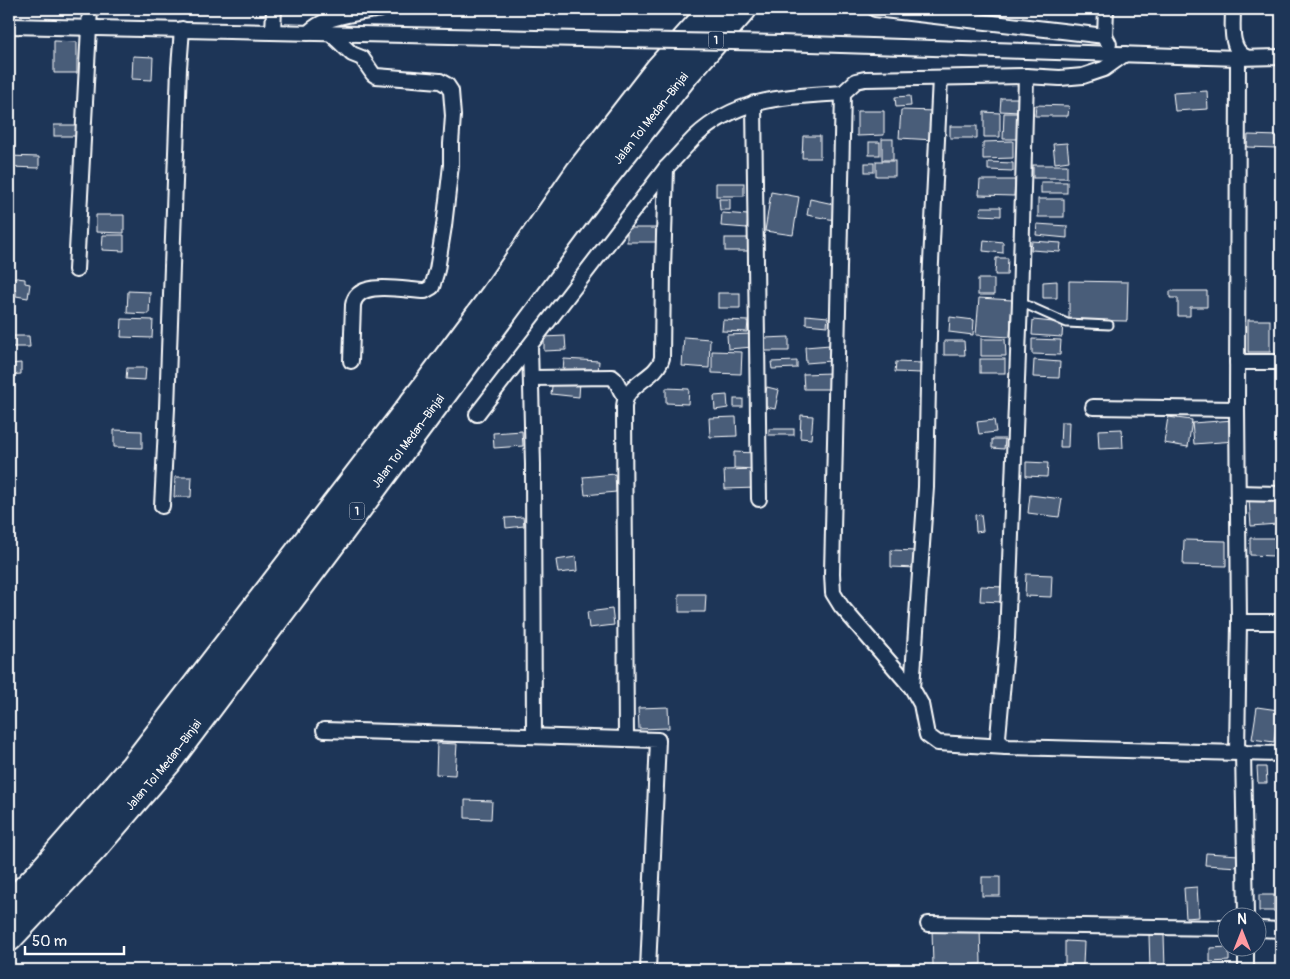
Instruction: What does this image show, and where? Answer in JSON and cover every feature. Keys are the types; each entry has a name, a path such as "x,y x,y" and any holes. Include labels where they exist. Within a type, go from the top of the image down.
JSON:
{"highway":[{"name":"Jalan Tol Medan–Binjai","path":"9,905 70,840 140,759 494,295 579,172 659,69 713,9"},
{"name":"Jalan Tol Medan–Binjai","path":"9,938 94,848 168,762 332,546 596,188 688,71 743,9"}],"street":[{"path":"76,270 90,9"},
{"path":"273,32 274,9"},
{"path":"308,33 324,21 363,10 381,9"},
{"path":"875,9 1105,36"},
{"path":"979,9 980,18 986,23"},
{"path":"1106,9 1105,36 1119,54"},
{"path":"1233,9 1234,46 1242,57 1237,409 1240,752 1246,906"},
{"path":"9,26 780,43 1119,54 1281,57"},
{"path":"162,506 182,29"},
{"path":"330,33 352,54 362,58 372,74 376,76 440,81 447,85 450,91 453,116 450,144 451,165 444,226 434,281 430,289 425,291 370,288 358,294 353,304 351,361"},
{"path":"477,414 666,168 695,137 711,125 739,109 779,97 843,93 856,81 860,80 1026,76 1060,78 1082,76 1104,69 1119,54"},
{"path":"1006,747 999,741 998,737 1007,638 1020,302 1026,76"},
{"path":"912,688 926,487 930,283 940,78"},
{"path":"843,93 832,573 834,593 841,606 912,688 921,704 927,736 938,743 1006,747 1281,754"},
{"path":"754,103 759,499"},
{"path":"626,738 624,408 626,397 631,390 660,364 662,358 666,168"},
{"path":"530,346 534,736"},
{"path":"1237,362 1281,362"},
{"path":"531,378 612,377 618,382 620,392 626,397"},
{"path":"1094,406 1237,409"},
{"path":"1238,494 1281,494"},
{"path":"1238,622 1281,622"},
{"path":"324,730 658,740 648,970"},
{"path":"928,924 1218,928"},
{"path":"1268,929 1281,930"},
{"path":"1246,956 1246,970"}],"lane":[{"path":"1020,302 1067,323 1109,325"}],"building":[{"path":"54,41 77,42 77,73 54,73"},
{"path":"133,56 153,57 152,80 132,79"},
{"path":"1207,91 1208,109 1175,111 1173,93"},
{"path":"910,96 911,106 896,107 895,97"},
{"path":"1001,98 1019,98 1019,112 1000,111"},
{"path":"1036,105 1069,106 1068,116 1035,116"},
{"path":"901,110 936,111 934,140 899,138"},
{"path":"857,111 884,111 884,135 857,136"},
{"path":"984,112 1000,113 1000,137 984,137"},
{"path":"1004,113 1019,113 1019,139 1003,139"},
{"path":"54,125 78,125 78,136 54,136"},
{"path":"950,126 977,126 977,138 950,138"},
{"path":"1248,135 1279,136 1278,148 1247,147"},
{"path":"803,136 820,136 820,158 802,158"},
{"path":"882,139 893,139 893,160 882,160"},
{"path":"1013,141 1013,158 983,159 983,142"},
{"path":"869,142 880,142 880,155 869,155"},
{"path":"1067,143 1069,161 1055,163 1053,144"},
{"path":"9,156 39,157 39,168 9,167"},
{"path":"876,161 895,161 895,176 876,176"},
{"path":"988,162 1013,163 1013,171 988,170"},
{"path":"865,163 874,163 874,172 865,172"},
{"path":"1033,165 1067,165 1067,178 1033,178"},
{"path":"980,180 1015,180 1014,196 979,195"},
{"path":"1041,182 1067,182 1067,193 1041,193"},
{"path":"716,183 744,183 744,196 716,196"},
{"path":"771,192 799,197 793,235 765,231"},
{"path":"719,199 730,199 730,210 720,210"},
{"path":"810,199 838,205 835,220 807,215"},
{"path":"1038,199 1064,199 1064,217 1038,217"},
{"path":"981,207 1001,207 1001,216 980,215"},
{"path":"722,213 748,215 747,228 721,226"},
{"path":"96,215 124,215 124,233 96,232"},
{"path":"1037,224 1067,226 1067,238 1036,235"},
{"path":"627,228 656,228 656,242 627,242"},
{"path":"103,235 124,235 124,251 102,250"},
{"path":"725,238 749,238 749,251 725,251"},
{"path":"984,240 1003,242 1003,253 983,251"},
{"path":"1032,241 1061,243 1060,252 1031,250"},
{"path":"996,258 1008,258 1007,275 995,275"},
{"path":"9,277 25,279 25,283 30,284 28,298 16,296 16,290 9,290"},
{"path":"978,279 994,279 994,295 978,295"},
{"path":"1057,281 1057,298 1043,298 1043,282"},
{"path":"1069,281 1128,282 1127,321 1069,320"},
{"path":"128,291 150,292 149,314 127,313"},
{"path":"1170,291 1207,291 1207,307 1190,307 1190,316 1178,316 1178,298 1170,298"},
{"path":"718,293 740,293 740,308 718,308"},
{"path":"979,298 1012,300 1010,337 976,335"},
{"path":"806,315 828,317 827,326 806,324"},
{"path":"950,317 974,320 973,335 949,332"},
{"path":"122,319 153,320 152,338 121,337"},
{"path":"723,320 748,321 747,332 722,331"},
{"path":"1033,320 1063,323 1062,337 1032,335"},
{"path":"1248,320 1270,320 1270,352 1248,352"},
{"path":"752,334 753,347 728,349 727,335"},
{"path":"9,336 29,336 30,347 9,347"},
{"path":"565,336 566,350 544,351 544,337"},
{"path":"684,337 710,339 709,368 682,366"},
{"path":"789,337 789,351 764,351 764,338"},
{"path":"981,339 1005,339 1006,356 981,356"},
{"path":"1032,339 1061,340 1060,355 1032,354"},
{"path":"944,341 964,341 965,355 944,355"},
{"path":"830,345 831,361 806,363 805,347"},
{"path":"712,351 742,352 741,374 712,373"},
{"path":"564,359 599,361 598,373 563,371"},
{"path":"980,359 1005,359 1005,373 980,373"},
{"path":"1034,360 1060,362 1059,378 1033,377"},
{"path":"797,361 797,368 772,369 771,362"},
{"path":"896,362 921,363 921,373 895,372"},
{"path":"21,363 21,374 9,375 9,364"},
{"path":"127,368 146,368 145,380 126,379"},
{"path":"831,373 831,389 804,389 803,374"},
{"path":"553,379 580,381 579,397 551,394"},
{"path":"767,387 779,390 775,409 763,406"},
{"path":"666,388 689,389 688,404 666,403"},
{"path":"727,395 728,408 715,410 714,396"},
{"path":"734,399 743,399 743,407 734,407"},
{"path":"801,415 813,416 811,439 800,438"},
{"path":"736,417 737,436 710,437 709,418"},
{"path":"1168,417 1192,420 1188,447 1164,443"},
{"path":"994,420 996,432 979,434 977,422"},
{"path":"1234,420 1235,441 1194,444 1192,423"},
{"path":"1061,422 1069,422 1068,447 1060,447"},
{"path":"769,429 794,429 794,435 769,435"},
{"path":"1122,429 1123,448 1099,449 1098,430"},
{"path":"114,430 142,431 142,448 114,447"},
{"path":"522,431 523,446 494,448 493,433"},
{"path":"992,439 1005,439 1004,449 992,448"},
{"path":"734,452 756,453 756,469 734,468"},
{"path":"1026,462 1048,463 1047,477 1026,476"},
{"path":"756,469 757,488 725,489 724,470"},
{"path":"615,474 616,492 585,495 583,477"},
{"path":"175,477 192,477 191,497 174,497"},
{"path":"1030,495 1062,499 1059,517 1028,513"},
{"path":"1275,498 1277,524 1251,526 1249,500"},
{"path":"981,514 983,531 976,532 975,515"},
{"path":"523,517 524,526 506,528 505,518"},
{"path":"1250,538 1275,538 1274,556 1250,555"},
{"path":"1184,540 1226,541 1226,566 1183,565"},
{"path":"891,550 917,551 917,568 891,567"},
{"path":"576,557 577,571 558,573 556,560"},
{"path":"1026,574 1052,575 1051,597 1025,596"},
{"path":"981,586 1003,587 1002,602 980,601"},
{"path":"679,594 706,594 705,612 679,612"},
{"path":"612,609 614,625 589,628 587,612"},
{"path":"668,707 669,728 639,729 638,708"},
{"path":"1257,707 1278,710 1274,742 1252,739"},
{"path":"437,743 457,744 455,775 436,774"},
{"path":"1257,767 1266,767 1267,783 1258,783"},
{"path":"465,800 492,801 491,819 465,818"},
{"path":"1206,853 1239,855 1239,867 1205,865"},
{"path":"982,877 1000,877 1000,896 982,896"},
{"path":"1197,887 1199,917 1186,918 1184,888"},
{"path":"1259,895 1274,895 1274,911 1268,911 1268,906 1259,906"},
{"path":"980,928 981,964 933,966 932,929"},
{"path":"1149,935 1164,935 1165,969 1150,969"},
{"path":"1065,941 1084,942 1083,965 1065,965"},
{"path":"1210,948 1218,948 1218,956 1229,956 1229,961 1210,962"}]}
